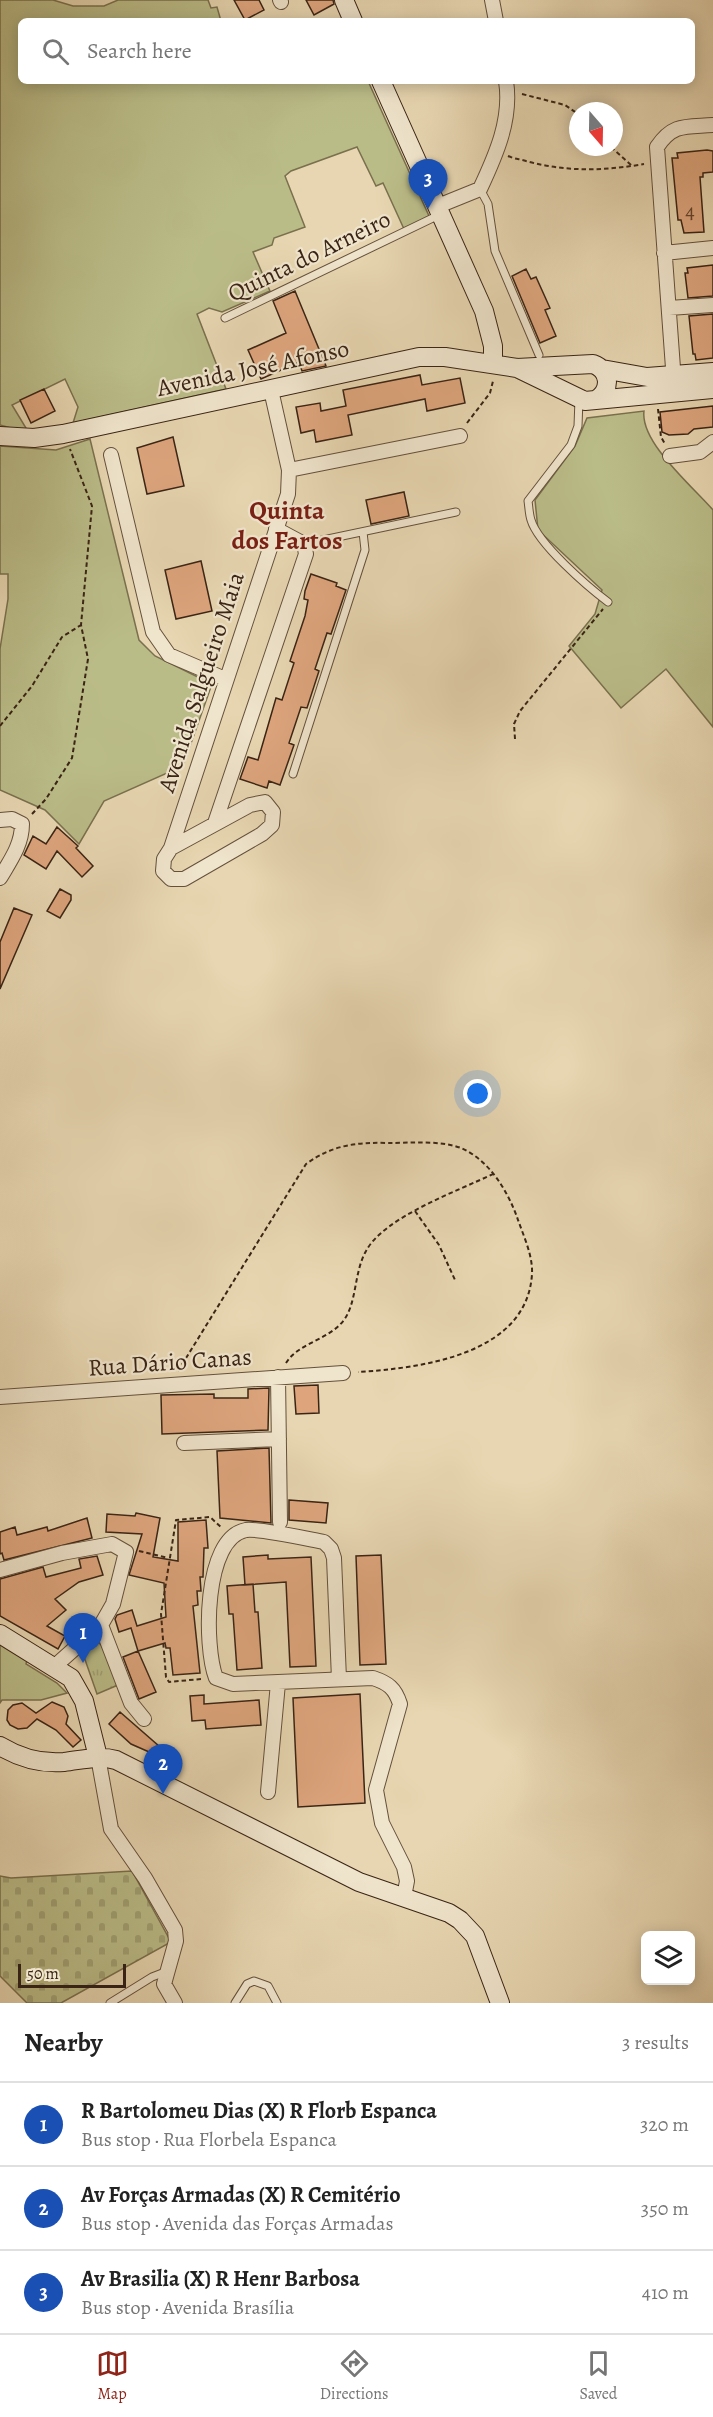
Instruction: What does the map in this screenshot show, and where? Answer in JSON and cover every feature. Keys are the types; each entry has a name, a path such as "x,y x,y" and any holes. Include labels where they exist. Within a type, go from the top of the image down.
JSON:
{"street":[{"path":"344,0 352,18"},
{"path":"492,0 495,18"},
{"path":"382,84 484,311 493,346 494,372"},
{"path":"440,210 480,189 498,150 508,109 507,86"},
{"path":"675,384 657,147 667,132 681,127 713,125"},
{"path":"664,253 713,248"},
{"path":"669,308 713,305"},
{"name":"Avenida José Afonso","path":"0,436 34,438 63,434 419,357 445,357 494,372 517,368 581,364"},
{"path":"583,398 570,378 572,372 581,364 593,364 602,369 675,384 713,389"},
{"name":"Avenida José Afonso","path":"517,368 583,398"},
{"path":"583,398 607,386 602,369"},
{"path":"583,398 657,394 675,384 713,372"},
{"name":"Avenida Salgueiro Maia","path":"171,848 250,805 265,802 273,812 272,825 262,834 184,879 171,879 163,871 164,859 171,848 288,494 289,470 272,390"},
{"path":"289,470 460,436"},
{"path":"670,456 700,452 713,442"},
{"path":"111,455 153,632 169,655 225,679"},
{"path":"215,823 306,554 304,544 276,530"},
{"path":"0,820 12,819 22,824 17,850 0,878"},
{"name":"Rua Dário Canas","path":"0,1397 343,1373"},
{"path":"278,1377 280,1522"},
{"path":"184,1443 279,1440"},
{"path":"339,1679 334,1558 331,1549 324,1542 246,1530 231,1537 222,1548 208,1617 216,1678 233,1684 278,1683 373,1677 387,1683 396,1692 400,1704 376,1790 382,1823 404,1867 407,1881 404,1897"},
{"path":"0,1570 62,1553 112,1544 126,1552 113,1604 101,1625 55,1666"},
{"path":"101,1625 131,1702 144,1719"},
{"path":"0,1634 55,1666 78,1688 98,1757 111,1829 146,1878 175,1930 176,1941 165,1972 165,1991 175,2003"},
{"path":"268,1792 278,1683"},
{"path":"0,1746 24,1758 48,1762 98,1757 123,1763 359,1882 449,1914 468,1927 481,1948 500,2003"}],"lane":[{"path":"480,189 488,204 495,251 539,355"},
{"name":"Quinta do Arneiro","path":"225,318 440,210"},
{"path":"583,398 578,426 571,445 528,501 531,520 540,537 591,590 608,603"},
{"path":"304,544 456,512"},
{"path":"293,774 365,550 363,532"},
{"path":"110,2003 152,1977 165,1972"},
{"path":"235,2003 247,1984 254,1981 268,1986 277,2003"}],"path":[{"path":"507,86 569,108"},
{"path":"620,156 632,166"},
{"path":"524,160 538,165 583,170 658,162"},
{"path":"460,436 476,409 490,393 494,372"},
{"path":"657,394 661,437 670,456"},
{"path":"22,824 46,799 72,758 88,659 81,625 92,506 63,434"},
{"path":"515,739 514,724 520,711 608,603"},
{"path":"0,726 32,686 62,637 81,625"},
{"path":"169,1385 290,1185 306,1164 322,1152 342,1145 372,1143 440,1145 461,1148 493,1174 503,1185 513,1205 528,1248 531,1281 528,1298 517,1316 473,1351 447,1360 395,1370 343,1373"},
{"path":"278,1377 288,1359 326,1336 344,1320 353,1296 356,1271 367,1248 397,1219 493,1174"},
{"path":"416,1211 439,1245 455,1280"},
{"path":"216,1678 169,1682 166,1677 161,1614 168,1558 176,1520 210,1517 231,1537"},
{"path":"126,1552 132,1550 168,1558"}],"green space":[{"path":"0,0 53,0 73,6 104,6 118,0 208,0 211,8 217,7 220,18 18,18 18,84 369,84 429,216 404,229 383,183 376,186 357,147 291,171 285,176 305,227 274,238 272,245 253,252 270,291 222,312 209,308 197,314 226,389 73,423 78,407 65,379 12,405 29,433 0,425"},
{"path":"644,411 645,423 650,436 659,450 713,510 713,727 666,669 621,708 569,646 595,614 602,590 538,530 535,500 575,446 587,418"},
{"path":"90,439 139,640 155,656 212,684 183,766 104,801 79,844 45,810 0,790 0,649 8,599 8,574 0,574 0,446 56,450"},
{"path":"94,1640 102,1645 118,1685 97,1694 82,1651"},
{"path":"0,1644 27,1660 26,1664 57,1683 67,1693 41,1700 2,1700 0,1703"},
{"path":"132,1871 171,1942 61,2003 27,2003 0,1976 0,1876 11,1878"}],"building":[{"path":"234,0 259,0 264,10 249,18 244,18"},
{"path":"306,0 333,0 334,4 314,15"},
{"path":"713,151 713,172 703,173 703,177 700,177 704,232 684,233 681,220 678,220 672,158 678,158 677,153"},
{"path":"713,265 713,296 688,298 685,273 688,273 687,268"},
{"path":"526,269 531,279 536,277 550,308 545,310 556,336 540,343 512,276"},
{"path":"295,291 326,366 302,371 299,362 261,379 248,350 286,333 273,301"},
{"path":"713,314 713,358 696,360 693,354 689,316"},
{"path":"420,375 422,385 460,378 465,403 427,411 425,399 348,415 352,435 316,442 314,430 301,433 296,407 320,403 321,411 346,406 343,390"},
{"path":"44,389 55,411 31,423 20,400"},
{"path":"713,406 713,427 694,429 688,434 669,435 662,432 660,412"},
{"path":"173,437 184,486 147,494 137,448"},
{"path":"404,492 409,516 371,524 366,500"},
{"path":"201,561 212,611 176,619 165,570"},
{"path":"311,574 337,583 336,586 346,590 331,634 327,633 315,669 319,671 307,708 301,707 289,743 294,745 280,785 269,781 267,788 240,779 248,757 258,760 276,698 282,700 294,663 290,661 305,616 308,600 304,599 305,591"},
{"path":"57,827 78,846 76,848 93,866 82,877 57,851 46,869 24,855 33,836 46,844"},
{"path":"60,889 71,895 71,900 60,918 47,911"},
{"path":"14,908 32,915 0,989 0,942"},
{"path":"318,1385 319,1413 296,1414 294,1386"},
{"path":"269,1388 268,1430 162,1434 161,1395 214,1394 214,1398 248,1398 248,1389"},
{"path":"269,1448 271,1523 220,1518 217,1451"},
{"path":"289,1500 328,1503 326,1523 289,1520"},
{"path":"136,1513 160,1518 153,1557 178,1561 178,1522 206,1520 208,1548 204,1548 203,1577 200,1577 201,1591 197,1591 198,1605 193,1606 200,1673 173,1675 170,1648 166,1648 165,1643 138,1651 131,1628 119,1632 115,1619 117,1615 132,1610 137,1626 166,1617 164,1583 129,1575 142,1534 106,1532 107,1514 135,1516"},
{"path":"87,1518 92,1538 4,1560 2,1553 0,1554 0,1532 15,1527 17,1535 47,1527 48,1531"},
{"path":"268,1555 268,1559 311,1557 316,1666 290,1667 286,1582 245,1585 243,1557"},
{"path":"381,1555 386,1664 360,1665 356,1556"},
{"path":"97,1556 103,1575 79,1582 55,1599 66,1610 47,1626 65,1636 58,1649 0,1616 0,1579 43,1567 46,1577 81,1568 79,1559"},
{"path":"253,1584 255,1612 258,1612 262,1668 237,1670 233,1614 229,1614 227,1586"},
{"path":"138,1651 156,1692 139,1699 123,1657"},
{"path":"360,1694 365,1803 298,1807 293,1698"},
{"path":"204,1695 204,1704 259,1700 261,1725 206,1729 205,1720 192,1721 190,1696"},
{"path":"52,1702 64,1707 68,1716 66,1724 81,1740 73,1747 56,1730 37,1719 27,1728 18,1729 10,1725 7,1720 8,1710 13,1705 22,1703 36,1713"},
{"path":"120,1712 160,1747 156,1755 131,1744 109,1724"}],"place":[{"name":"Av Brasilia (X) R Henr Barbosa","path":"428,209"},
{"name":"R Bartolomeu Dias (X) R Florb Espanca","path":"83,1663"},
{"name":"Av Forças Armadas (X) R Cemitério","path":"163,1794"}],"district":[{"name":"Quinta dos Fartos","path":"287,525"}]}
